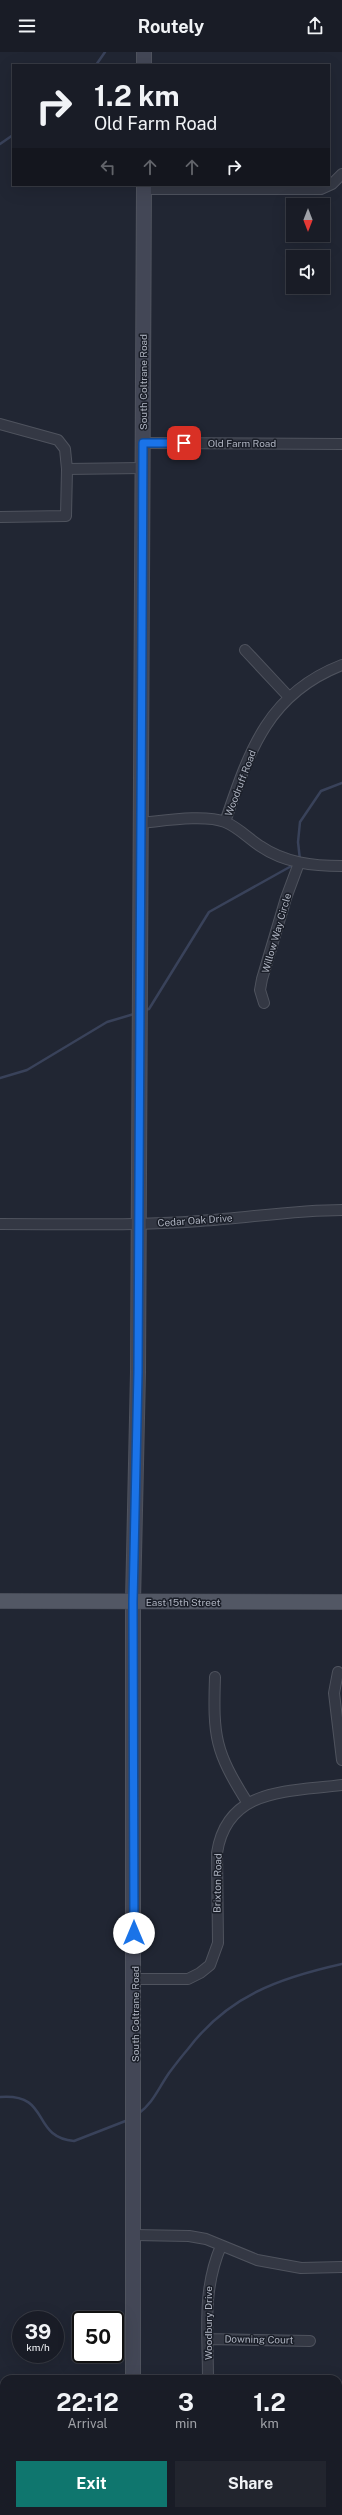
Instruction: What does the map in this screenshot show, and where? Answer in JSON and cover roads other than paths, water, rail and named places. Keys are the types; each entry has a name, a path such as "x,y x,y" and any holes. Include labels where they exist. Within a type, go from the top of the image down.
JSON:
{"main road":[{"path":"144,52 144,64"},
{"name":"South Coltrane Road","path":"133,2375 135,1979 133,1602 138,1372 144,187"},
{"name":"East 15th Street","path":"0,1601 342,1602"}],"street":[{"path":"330,185 342,174"},
{"path":"144,187 321,189 328,186"},
{"path":"0,424 58,440 65,449 66,469 66,516 0,517"},
{"name":"Old Farm Road","path":"143,443 342,444"},
{"path":"66,469 142,468"},
{"path":"245,650 288,696"},
{"name":"Woodruff Road","path":"225,822 251,752 268,720 288,696 328,671 342,665"},
{"path":"140,823 206,819 225,822 262,847 296,862 342,866"},
{"name":"Willow Way Circle","path":"264,1004 260,990 262,979 296,862"},
{"name":"Cedar Oak Drive","path":"0,1224 199,1221 320,1210 342,1210"},
{"path":"338,1672 334,1693 342,1760"},
{"path":"215,1677 215,1735 220,1755 247,1802"},
{"name":"Brixton Road","path":"135,1979 188,1979 200,1974 210,1965 218,1943 217,1853 219,1839 224,1827 247,1802 269,1795 342,1785"},
{"path":"134,2235 189,2236 206,2239 258,2260 282,2265 342,2267"},
{"name":"Woodbury Drive","path":"208,2375 208,2285 211,2267 221,2246"},
{"name":"Downing Court","path":"208,2339 310,2341"}],"waterway":[{"path":"97,64 105,52"},
{"path":"0,144 12,136"},
{"path":"300,860 298,842 300,822 321,791 342,783"},
{"path":"145,1010 149,1009 209,912 295,864"},
{"path":"0,1078 27,1070 107,1022 134,1014"},
{"path":"138,2114 152,2100 169,2073 183,2055 220,2015 256,1992 276,1983 319,1969 342,1964"},
{"path":"0,2097 16,2098 27,2102 35,2108 51,2132 60,2138 74,2141 128,2120"}]}
